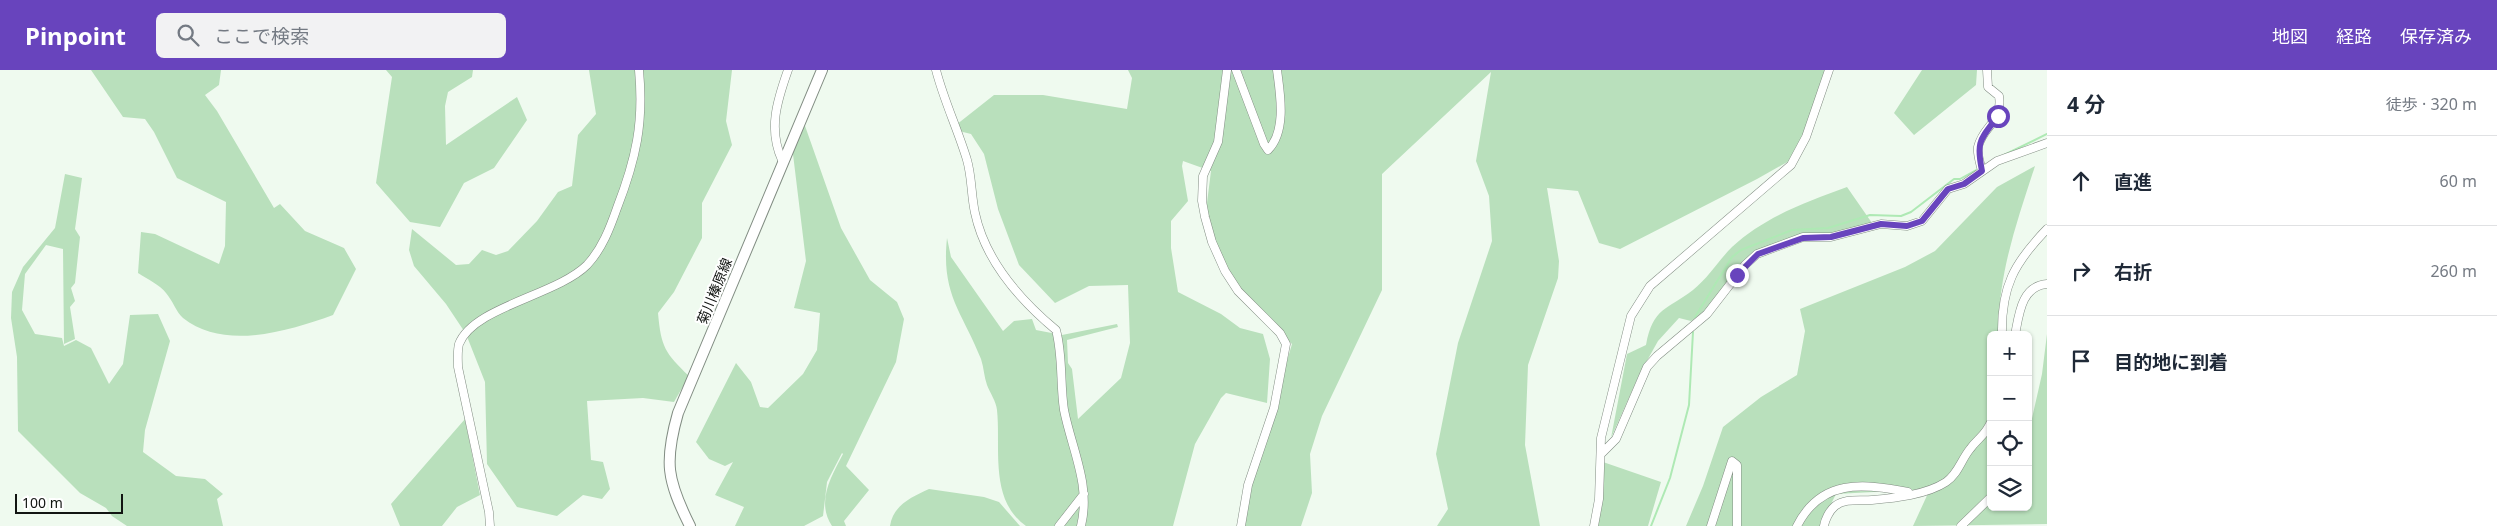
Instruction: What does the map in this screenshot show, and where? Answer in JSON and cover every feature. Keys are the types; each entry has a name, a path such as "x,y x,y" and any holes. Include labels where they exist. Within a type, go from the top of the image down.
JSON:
{"main road":[{"name":"菊川榛原線","path":"690,526 671,482 668,463 670,442 678,413 782,160 822,70"}],"street":[{"path":"490,526 489,512 458,367 460,344 466,334 481,321 569,279 586,266 599,250 614,218 637,147 640,116 639,70"},
{"path":"782,160 778,150 774,112 788,70"},
{"path":"936,70 945,103 966,158 975,212 982,235 990,252 1022,299 1056,330 1064,410 1083,479 1084,514 1082,526"},
{"path":"1227,70 1218,142 1203,176 1202,201 1205,218 1212,242 1225,271 1238,290 1280,333 1286,344 1274,408 1248,486 1241,526"},
{"path":"1236,70 1268,150 1277,132 1282,111 1277,70"},
{"path":"1594,526 1604,424 1631,316 1650,286 1791,165 1806,137 1830,70"},
{"path":"1981,168 1978,149 1980,141 1998,116 2001,106 1999,96 1988,87 1987,70"},
{"path":"1602,453 1616,439 1648,367 1657,356 1707,314 1745,265 1758,254 1803,238 1831,237 1881,224 1907,226 1922,221 1948,189 1964,184 1981,168 2047,143"},
{"path":"2002,331 2002,304 2006,286 2015,268 2047,229"},
{"path":"2016,331 2022,301 2031,291 2047,284"},
{"path":"1824,526 1825,520 1835,506 1848,500 1871,500 1926,492 1947,482 1959,468 1970,448 1987,432"},
{"path":"1711,526 1732,461 1737,465 1737,526"},
{"path":"1796,526 1812,502 1829,492 1856,486 1880,487 1914,493"},
{"path":"1059,526 1084,494"},
{"path":"1961,526 1987,501"}],"green space":[{"path":"91,70 221,70 219,85 205,95 217,111 274,208 280,204 305,231 344,248 356,269 333,315 277,332 237,336 218,334 199,328 183,318 163,290 138,273 141,232 155,234 219,264 225,246 226,202 177,178 154,132 145,119 123,117"},
{"path":"386,70 473,70 472,77 448,92 445,106 446,145 517,97 527,120 494,168 464,183 440,227 410,222 376,183 392,77"},
{"path":"589,70 732,70 726,121 732,145 702,203 702,238 674,292 658,313 661,334 666,349 674,361 689,376 674,402 643,398 587,401 591,460 603,462 610,489 602,499 583,495 557,516 517,507 487,464 485,382 466,334 446,304 414,266 409,250 412,229 456,265 469,264 482,250 496,255 508,251 537,221 558,192 572,186 578,135 596,114"},
{"path":"1128,70 1833,70 1796,157 1620,249 1599,243 1578,191 1547,188 1559,261 1558,278 1528,365 1525,445 1540,526 1437,526 1448,509 1436,454 1458,343 1492,241 1489,196 1476,161 1491,72 1382,174 1382,290 1322,416 1310,454 1312,493 1301,526 1238,526 1292,344 1240,293 1217,253 1206,211 1211,171 1183,161 1182,166 1188,201 1171,221 1171,248 1178,292 1221,314 1240,328 1263,334 1270,359 1267,403 1226,393 1221,398 1195,444 1173,526 1026,526 1014,515 1006,502 1002,488 999,472 996,407 986,382 981,359 950,289 946,258 947,238 951,257 1003,331 1014,321 1032,319 1036,330 1062,335 1117,324 1118,327 1067,340 1068,363 1072,369 1078,419 1121,378 1130,343 1128,285 1089,286 1055,303 1019,265 998,209 984,154 971,134 959,131 956,125 994,95 1043,95 1127,109 1132,78"},
{"path":"1922,70 1977,70 1976,85 1914,135 1894,113"},
{"path":"804,123 841,228 870,280 897,302 904,319 896,362 846,466 869,490 844,521 846,526 832,526 827,517 825,499 823,516 804,526 735,526 744,507 715,495 733,462 725,466 709,459 696,442 736,363 751,382 760,407 768,408 803,374 817,350 820,313 794,308 806,261 792,146","holes":["842,453 830,481 825,499 827,482"]},
{"path":"2035,166 2015,229 2005,270 2001,292 1999,331 1987,331 1987,511 2032,511 2032,418 2042,374 2047,334 2047,524 1913,526 1930,489 1836,494 1820,526 1686,526 1703,486 1723,427 1761,397 1797,375 1805,331 1800,309 1905,267 1935,251 1997,187"},
{"path":"65,174 82,178 75,229 80,237 75,283 71,288 75,301 70,307 75,339 64,344 63,249 46,245 25,274 22,310 35,334 62,338 64,346 76,340 91,348 109,384 123,364 130,315 158,314 170,341 145,430 143,452 176,476 205,479 223,494 217,499 223,526 127,526 112,516 106,508 80,493 18,431 17,357 11,318 12,292 23,267 55,228"},
{"path":"1847,187 1872,223 1840,235 1808,236 1754,253 1714,306 1691,321 1679,318 1658,341 1639,375 1611,438 1627,354 1646,345 1657,316 1693,290 1744,236 1786,211"},
{"path":"465,419 480,495 457,507 442,526 400,526 391,504"},
{"path":"1603,462 1661,482 1648,526 1594,526"},
{"path":"929,489 984,497 999,502 1020,526 890,526 899,507"}],"waterway":[{"path":"2004,155 2047,134"},
{"path":"1695,317 1732,257 1741,250 1792,230 1828,228 1870,215 1901,216 1911,212 1954,179 1960,179 1978,169"},
{"path":"1651,526 1670,478 1689,405 1693,332"}],"route":[{"path":"1737,275 1752,257 1803,238 1831,237 1881,224 1907,226 1922,221 1948,189 1964,184 1982,171 1978,149 1980,141 1998,116"}]}
